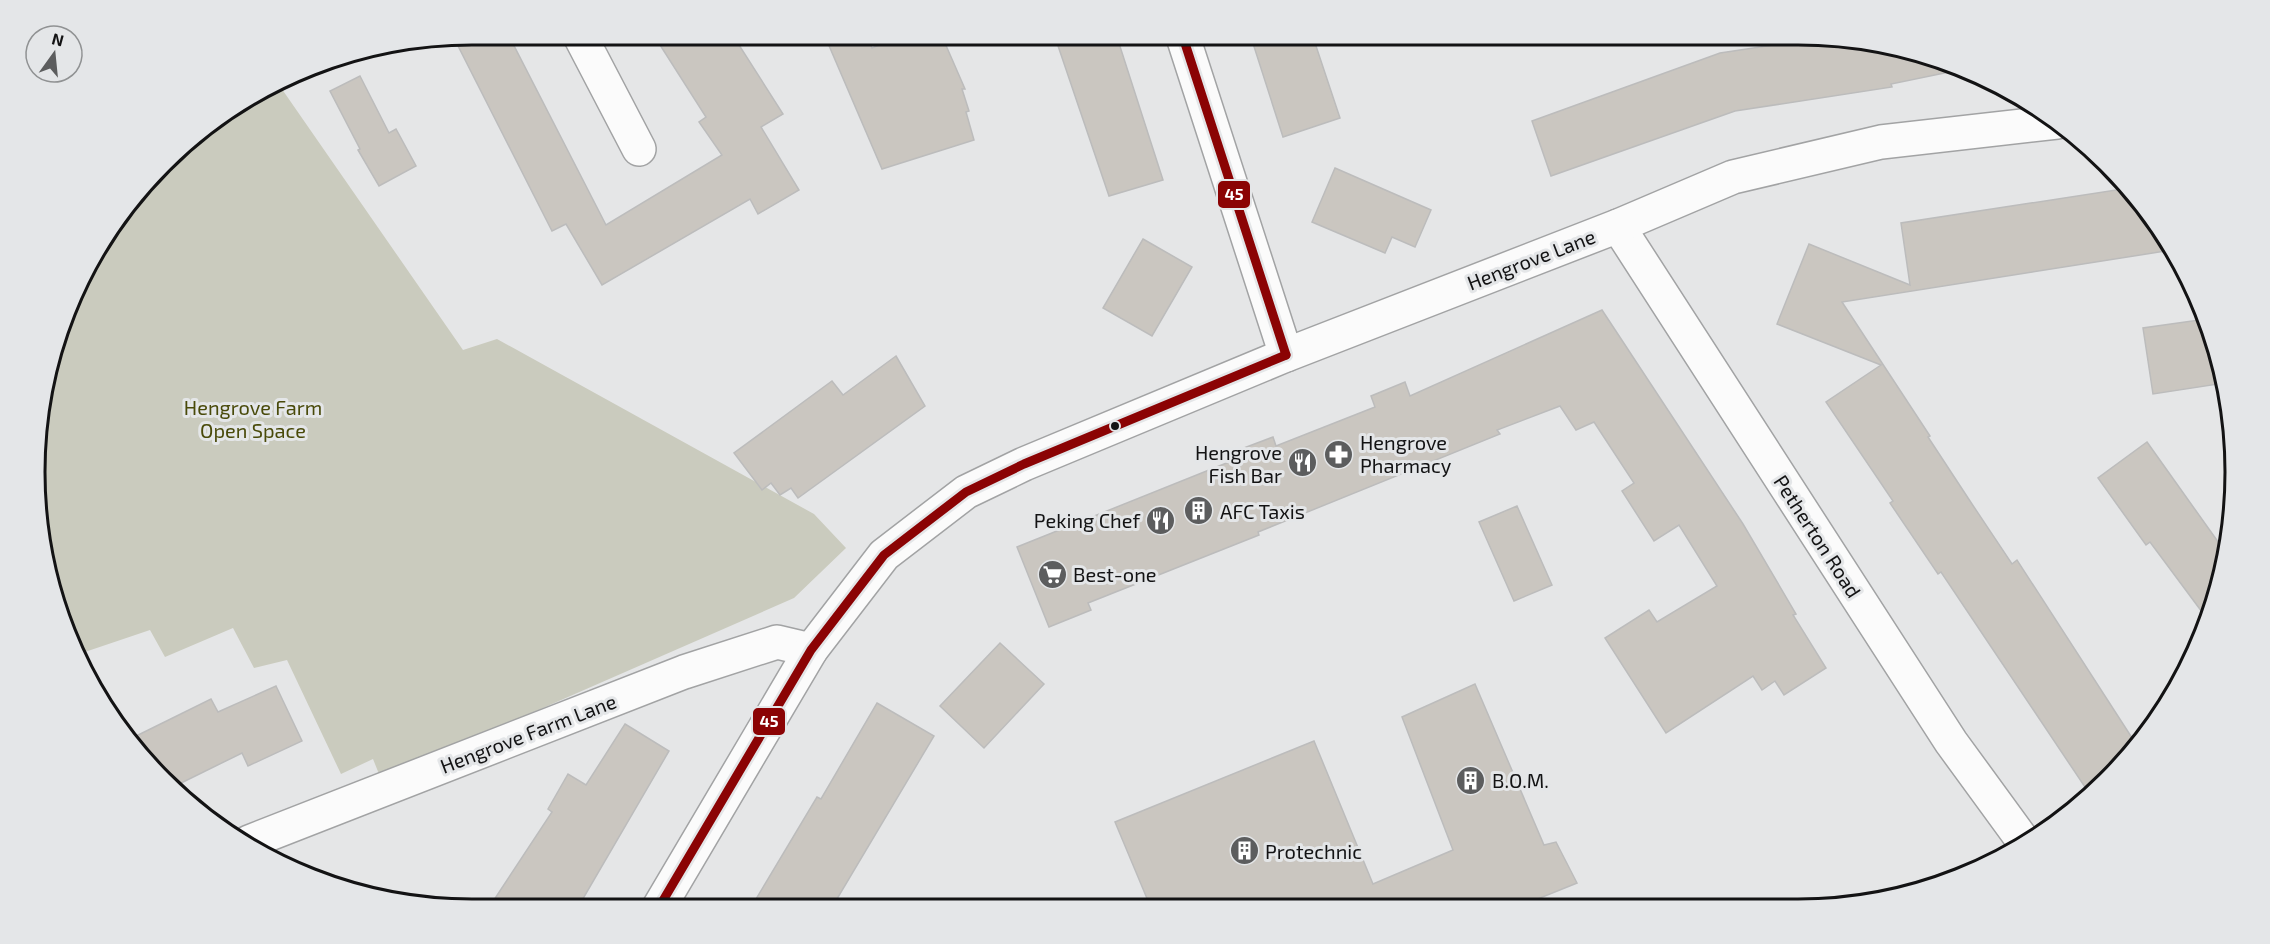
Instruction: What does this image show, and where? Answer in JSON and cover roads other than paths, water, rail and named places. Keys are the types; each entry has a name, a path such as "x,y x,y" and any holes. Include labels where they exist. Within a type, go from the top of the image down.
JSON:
{"street":[{"path":"585,45 639,149"},
{"path":"1186,45 1286,355"},
{"name":"Hengrove Lane","path":"664,899 811,650 884,555 966,492 1024,464 1286,355 1618,226 1732,177 1881,142 2044,123"},
{"name":"Petherton Road","path":"1618,226 1951,742 2020,836"},
{"name":"Hengrove Farm Lane","path":"255,840 684,672 777,642 811,650"}],"place":[{"name":"Hengrove Pharmacy","path":"1339,454"},
{"name":"Hengrove Fish Bar","path":"1303,463"},
{"name":"AFC Taxis","path":"1199,511"},
{"name":"Peking Chef","path":"1161,520"},
{"name":"Best-one","path":"1052,574"},
{"name":"B.O.M.","path":"1471,780"},
{"name":"Protechnic","path":"1244,851"}],"park label":[{"name":"Hengrove Farm Open Space","path":"253,418"}]}
